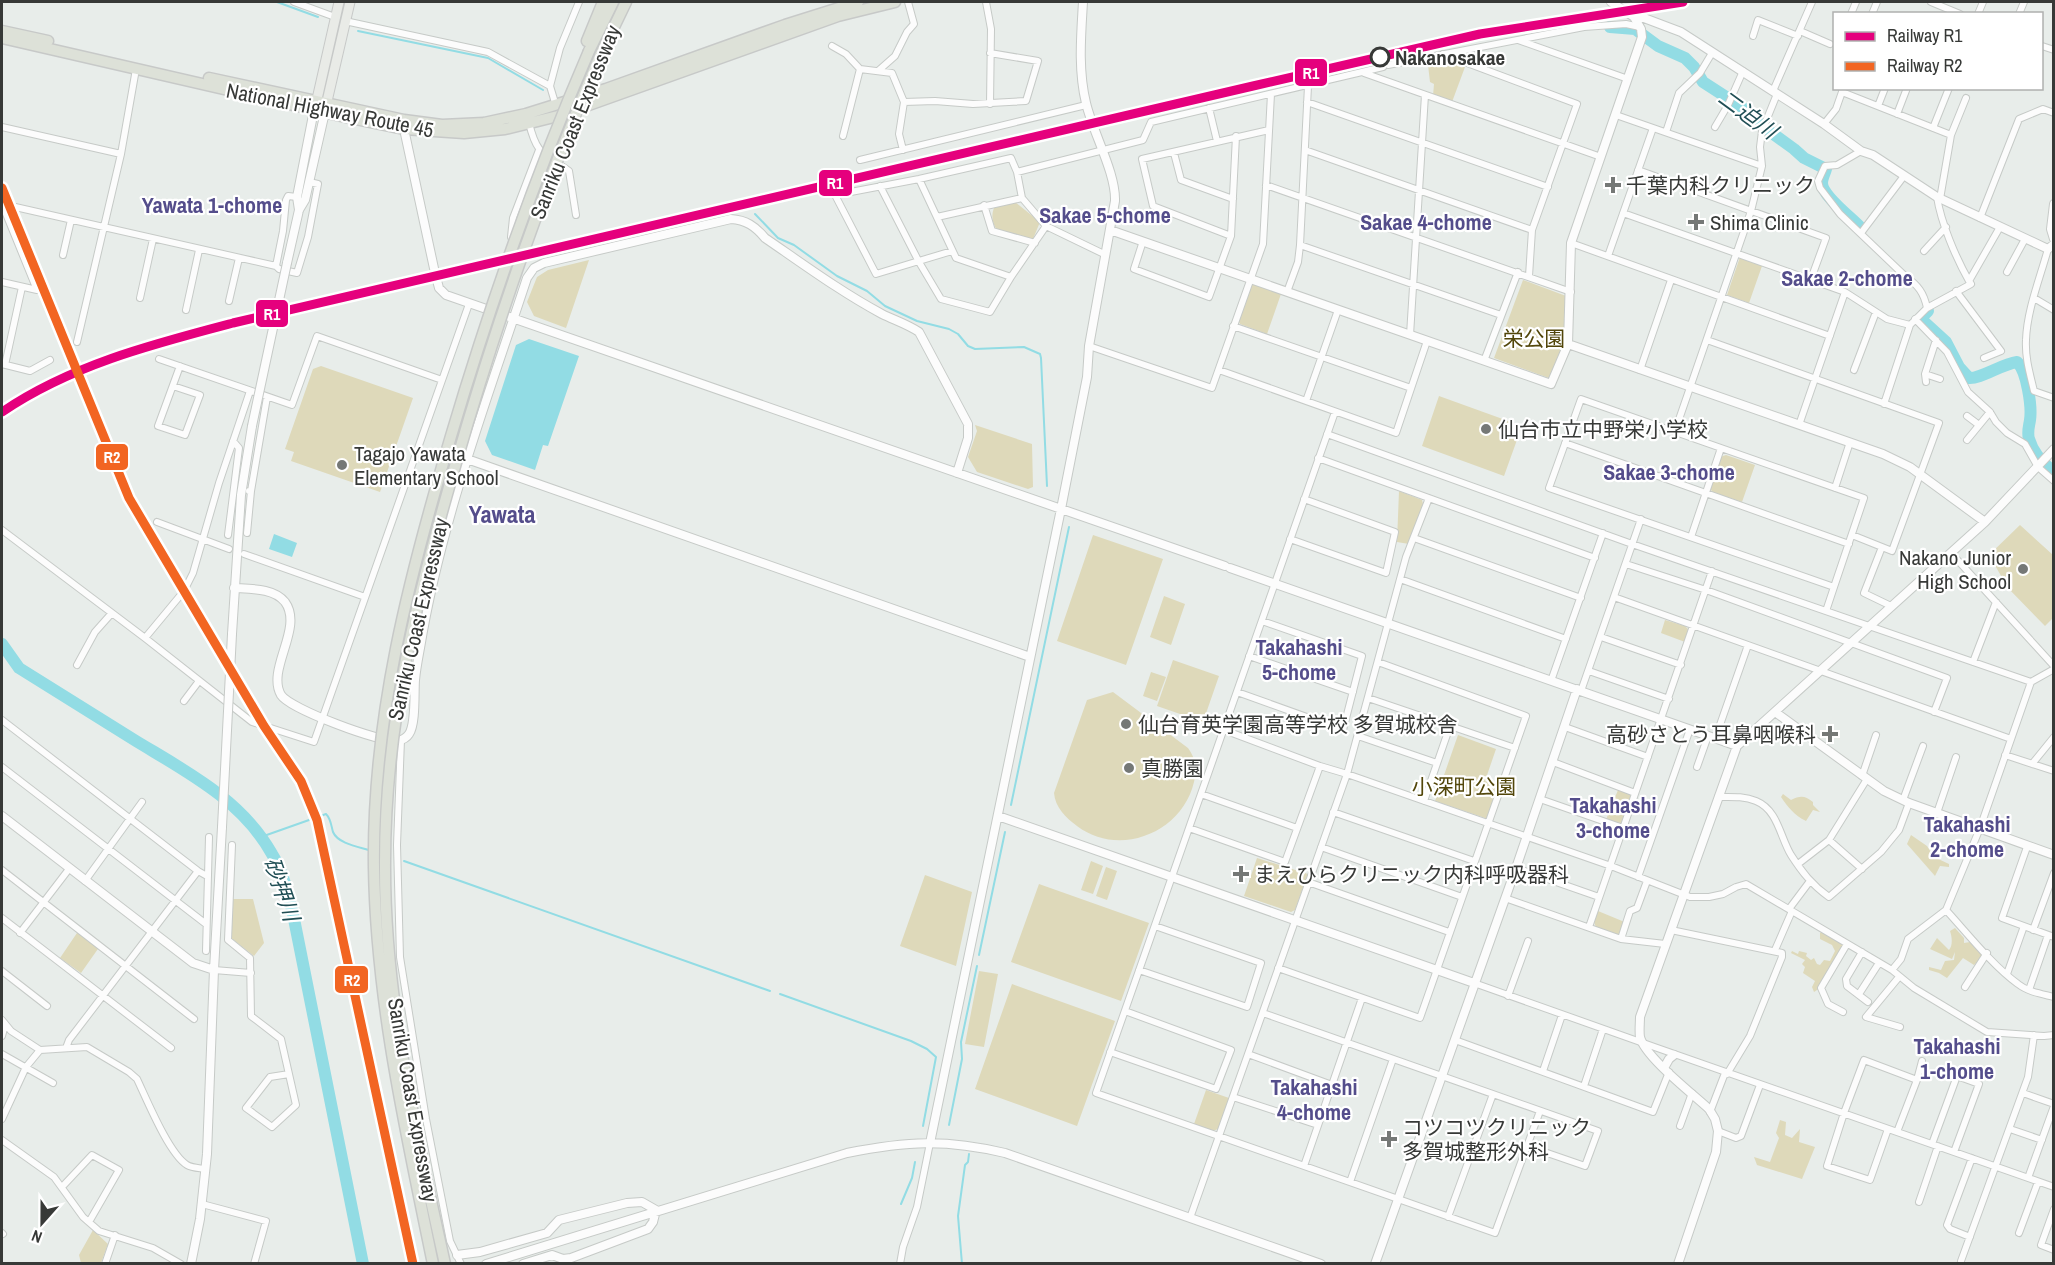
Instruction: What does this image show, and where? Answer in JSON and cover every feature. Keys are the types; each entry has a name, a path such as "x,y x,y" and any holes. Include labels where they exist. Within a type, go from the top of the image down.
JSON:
{"highway":[{"path":"586,50 603,2"},
{"name":"Sanriku Coast Expressway","path":"433,1263 395,1079 378,957 374,864 377,766 400,625 439,477 470,373 553,139 567,92 586,50 613,2"},
{"name":"Sanriku Coast Expressway","path":"445,1263 405,1077 390,957 384,864 387,786 394,722 412,627 481,377 527,242 601,54 626,2"},
{"path":"601,54 632,2"},
{"name":"National Highway Route 45","path":"2,31 405,129 464,133 529,123 804,18 858,2"},
{"name":"National Highway Route 45","path":"2,38 136,69 320,107 442,125 484,123 557,111 838,16 895,2"}],"main road":[{"path":"320,107 339,2"},
{"path":"320,107 350,2"}],"street":[{"path":"294,2 335,17"},
{"path":"557,111 550,86 560,48 579,2"},
{"path":"878,71 895,56 907,32 914,24 908,2"},
{"path":"986,2 991,29 990,104"},
{"path":"900,1263 917,1207 1061,509 1087,377 1089,346 1115,196 1109,170 1086,105 1082,85 1080,61 1083,2"},
{"path":"1611,2 1634,17 1644,18 1681,32 1824,124 1861,151 1873,155 1939,198 2025,239 2051,247 2034,298 2026,339 2027,363 2034,391 2054,398"},
{"path":"1676,431 1751,211 1762,166 1760,147 1763,128 1775,92 1812,2"},
{"path":"1931,2 1955,12"},
{"path":"1110,230 1551,384 1568,344 1571,292 1570,243 1628,79 1641,31 1634,17"},
{"path":"345,21 488,52 550,86"},
{"path":"1753,36 1758,21 1830,44"},
{"path":"1017,172 1143,140 1151,122 1386,66 1584,27 1626,24 1641,31"},
{"path":"1516,39 1628,79"},
{"path":"832,46 846,54 860,69 892,73 904,102 899,134 903,150"},
{"path":"1666,132 1679,93 1698,74 1712,52"},
{"path":"904,102 990,104 1026,101 1038,61 990,53"},
{"path":"1443,54 1577,104 1532,230 1529,276"},
{"path":"77,342 121,154 136,69"},
{"path":"843,136 860,69"},
{"path":"1715,128 1730,102 1743,71"},
{"path":"1363,72 1601,157"},
{"path":"1287,292 1298,262 1300,245 1308,86"},
{"path":"1824,124 1836,109 1842,90 1951,135"},
{"path":"1878,106 1884,90"},
{"path":"1897,114 1905,90"},
{"path":"1933,128 1947,90"},
{"path":"1089,346 1212,388 1263,244 1270,94"},
{"path":"1410,335 1425,95"},
{"path":"1966,98 1951,135 1939,209 1958,261 1969,281"},
{"path":"1307,102 1548,187"},
{"path":"860,160 1086,105"},
{"path":"191,1263 202,1204 205,1169 234,588 241,495 252,426 287,263 299,210 305,200 309,182 320,107"},
{"path":"299,210 297,197 320,107"},
{"path":"1209,108 1217,141"},
{"path":"1980,218 2019,119 2043,109 2054,113"},
{"path":"1616,115 1762,166"},
{"path":"529,123 533,139 539,150 569,171 576,215"},
{"path":"2,128 121,154"},
{"path":"1608,256 1653,128"},
{"path":"405,129 439,288 446,295 1737,746"},
{"path":"1231,236 1153,206 1142,159 1269,130"},
{"path":"1143,241 1134,269 1209,297 1231,236 1236,136"},
{"path":"511,237 513,218 539,150"},
{"path":"1305,150 1532,230"},
{"path":"1861,151 1837,165 1824,169 1818,181 1820,189 1840,214 1878,252 1916,284 1928,308"},
{"path":"1174,153 1181,180 1233,199"},
{"path":"952,250 876,274 835,195 920,179 1011,158 1017,172 1022,198 1046,225 1106,255"},
{"path":"1638,170 1826,238 1811,279"},
{"path":"1861,233 1904,176"},
{"path":"920,179 956,258 1011,277"},
{"path":"2,204 276,266 279,269 297,273 308,237 318,184 309,182"},
{"path":"1266,184 1571,292"},
{"path":"880,186 941,299 990,312 1046,225"},
{"path":"276,266 284,231 286,200 288,196 297,197"},
{"path":"937,217 1022,198"},
{"path":"2,204 37,290 2,282"},
{"path":"2054,204 2051,229 2054,239"},
{"path":"984,205 992,231 1035,243"},
{"path":"1623,213 1845,292 1887,319 1910,325"},
{"path":"63,255 71,220"},
{"path":"234,588 266,591 275,594 285,602 290,614 290,626 278,684 281,694 290,704 370,736 401,740 410,733 415,677 425,616 453,505 487,394 527,278 534,268 544,263 718,222 740,220 754,227 765,238 882,314 919,332 968,424 968,438 957,473"},
{"path":"1924,251 1946,227"},
{"path":"1884,404 1910,325 1928,308 1971,284 1969,281 2000,227"},
{"path":"140,298 153,239"},
{"path":"2007,272 2025,239"},
{"path":"1570,243 1830,336"},
{"path":"1300,245 1501,315"},
{"path":"186,310 199,250"},
{"path":"229,301 239,258"},
{"path":"1484,361 1518,272"},
{"path":"1640,370 1671,280"},
{"path":"22,287 3,364 30,370 50,360"},
{"path":"1956,291 2001,351 1984,358"},
{"path":"1799,425 1845,292"},
{"path":"2034,298 2054,310"},
{"path":"2,530 252,722 314,742 469,304"},
{"path":"1306,401 1338,310"},
{"path":"1854,369 1876,312"},
{"path":"1915,319 1947,352 1968,392 1990,412 2007,433 2025,444 2054,481"},
{"path":"1233,326 1411,388"},
{"path":"159,359 292,405 316,336 442,380"},
{"path":"1707,340 1939,423 1892,551 1852,536"},
{"path":"1926,382 1925,374 1936,340"},
{"path":"1219,370 1396,433 1427,341"},
{"path":"1568,344 1895,459 1985,522"},
{"path":"173,386 200,395 185,435 158,426 180,366"},
{"path":"1925,374 1940,379"},
{"path":"145,638 184,591 193,573 219,483 250,391"},
{"path":"247,534 250,491 267,397"},
{"path":"1826,611 1864,498 1581,399 1549,488 1834,587"},
{"path":"1335,412 1096,1093 1495,1233 1540,1111"},
{"path":"1967,440 1990,412"},
{"path":"1967,416 1979,425"},
{"path":"1327,434 1632,544 2031,682"},
{"path":"228,535 239,448 233,441"},
{"path":"1835,488 1850,442"},
{"path":"1565,443 1849,544"},
{"path":"1692,537 1721,448"},
{"path":"1678,1263 1716,1152 1718,1131 1710,1112 1643,1044 1640,1036 1640,1017 1737,746 1985,522 2054,449"},
{"path":"1318,458 1595,558"},
{"path":"467,459 1030,657"},
{"path":"219,483 234,488"},
{"path":"1190,1218 1347,774 1406,556 1429,498"},
{"path":"1290,539 1386,573 1395,532 1304,499"},
{"path":"1375,1263 1400,1199 1565,728 1579,690 1589,671 1641,519"},
{"path":"157,522 229,549"},
{"path":"1551,681 1603,533"},
{"path":"1414,538 1581,598"},
{"path":"1882,547 1864,593 1891,606"},
{"path":"1892,970 1901,960 1908,939 1946,910 1980,828 2031,682 2054,668 1951,553"},
{"path":"244,554 365,597"},
{"path":"1626,564 1706,590 1947,678 1934,712"},
{"path":"1589,927 1712,572"},
{"path":"1400,579 1566,639"},
{"path":"1614,597 2011,739"},
{"path":"1973,662 1996,602"},
{"path":"77,666 95,632 111,614"},
{"path":"1236,692 1343,730 1362,656 1262,621"},
{"path":"1601,637 1681,665"},
{"path":"1697,767 1712,737 1748,645"},
{"path":"1249,656 1353,692"},
{"path":"1278,968 1420,1018 1526,716 1378,662"},
{"path":"1589,671 1669,699"},
{"path":"184,701 199,681"},
{"path":"1368,698 1515,748"},
{"path":"1775,712 1864,777 1906,801 2054,855"},
{"path":"2,720 207,876"},
{"path":"2,733 8,725"},
{"path":"1424,801 1450,726"},
{"path":"1565,728 1648,757"},
{"path":"1638,877 1690,729"},
{"path":"1224,730 1320,766 1611,866 1682,895 1709,897 1723,894 1746,884 1892,970 1899,977 1987,1032 2054,1035"},
{"path":"1358,735 1437,763"},
{"path":"1798,864 1829,840 1864,777 1875,735"},
{"path":"2032,764 2054,737"},
{"path":"401,740 398,845 399,957 426,1119 450,1241 459,1259 547,1233 559,1220 627,1203 642,1202 656,1210"},
{"path":"1718,797 1745,798 1758,802 1770,810 1790,853 1810,881 1829,897 1881,852 1899,830 1923,746"},
{"path":"2005,755 2054,771"},
{"path":"1937,813 1956,757"},
{"path":"1553,762 1635,793"},
{"path":"1189,828 1285,862 1320,766"},
{"path":"2,767 206,924"},
{"path":"1201,794 1297,828"},
{"path":"1540,799 1623,828"},
{"path":"85,881 142,801"},
{"path":"1333,812 1474,861"},
{"path":"2,816 193,963 214,970 251,973"},
{"path":"998,816 1726,1074 2054,1187"},
{"path":"206,951 209,837"},
{"path":"1829,840 1862,869"},
{"path":"232,846 228,940 250,958 252,1016 281,1039 289,1074 296,1105 272,1127 246,1108 270,1077 289,1074"},
{"path":"1321,847 1461,897"},
{"path":"2027,847 2002,918 2051,936 2029,990"},
{"path":"1516,868 1599,897"},
{"path":"20,933 69,869"},
{"path":"2,870 194,1019"},
{"path":"66,1048 69,1040 125,964 198,871"},
{"path":"2033,930 2054,873"},
{"path":"1621,939 1630,911 1637,908 1647,881"},
{"path":"1775,950 1790,910 1810,881"},
{"path":"1308,882 1449,932"},
{"path":"1505,898 1621,939 1665,944"},
{"path":"1946,910 2019,985 2054,997"},
{"path":"2,918 171,1048"},
{"path":"1139,970 1247,1007 1262,963 1155,926"},
{"path":"2007,974 2024,926"},
{"path":"1671,930 1782,953 1750,1036 1726,1074 1710,1112"},
{"path":"1508,996 1528,941"},
{"path":"1843,1012 1828,1004 1821,988 1847,944"},
{"path":"1862,952 1846,979 1847,986 1868,1002"},
{"path":"1965,987 1987,953"},
{"path":"1859,994 1880,963"},
{"path":"2,971 47,1006"},
{"path":"1899,977 1866,1017 1900,1027"},
{"path":"1304,1166 1362,998"},
{"path":"1110,1052 1216,1089 1231,1050 1125,1011"},
{"path":"1263,1013 1598,1131 1585,1166 1527,1146"},
{"path":"1544,1071 1562,1015"},
{"path":"3,1023 40,1050 87,1047 129,1072 137,1079 169,1143 180,1159 193,1168 205,1169"},
{"path":"2,1036 3,1023"},
{"path":"1584,1086 1603,1029"},
{"path":"1961,1261 2023,1093 2028,1077 2034,1035"},
{"path":"1455,1040 1653,1112 1669,1059 1674,1055"},
{"path":"2,1119 26,1067 40,1050"},
{"path":"2,1054 53,1083"},
{"path":"1248,1054 1332,1084"},
{"path":"1350,1182 1393,1059"},
{"path":"1888,1129 1870,1180 1827,1166 1864,1060 1917,1080"},
{"path":"1898,1132 1922,1061"},
{"path":"1919,1202 1957,1076 1979,1084 1954,1152"},
{"path":"1718,1131 1736,1138 1741,1136 1760,1085"},
{"path":"1680,1126 1692,1093"},
{"path":"2023,1093 2054,1105 2028,1178"},
{"path":"1448,1217 1493,1094"},
{"path":"1233,1096 1318,1125"},
{"path":"2010,1129 2042,1140"},
{"path":"2,1140 54,1177 83,1217 99,1231 153,1248 181,1263"},
{"path":"486,1263 847,1153 880,1146 930,1143 976,1146 1005,1153 1321,1263"},
{"path":"62,1187 92,1155 119,1170 89,1222"},
{"path":"1970,1237 1950,1229 1947,1225 1972,1158"},
{"path":"2019,1233 2038,1182"},
{"path":"202,1204 266,1221 254,1263"},
{"path":"2054,1209 2041,1245 2054,1250"},
{"path":"523,1263 552,1255 563,1259 571,1258 648,1229 653,1222 656,1210"},
{"path":"105,1263 114,1235"}],"green space":[{"path":"1443,60 1465,67 1452,102 1433,96 1434,84 1430,82 1428,65"},
{"path":"1015,202 1040,222 1033,239 1026,240 998,231 994,226 992,217 994,208"},
{"path":"1740,257 1762,266 1749,303 1727,295"},
{"path":"589,260 566,328 534,316 527,302 537,277 548,270"},
{"name":"栄公園","path":"1523,280 1566,296 1564,342 1549,378 1494,358"},
{"path":"1252,284 1281,294 1267,334 1239,322"},
{"path":"321,366 413,398 380,492 291,461 294,452 285,449 313,369"},
{"path":"1439,396 1522,426 1504,476 1422,446"},
{"path":"975,425 1032,444 1033,487 1028,489 977,472 968,457 977,431"},
{"path":"1726,455 1755,465 1742,502 1712,492 1710,487 1720,457"},
{"path":"1399,491 1422,500 1423,504 1409,544 1397,542"},
{"path":"2020,525 2053,555 2053,618 2045,626 2008,588 1989,555"},
{"path":"1093,535 1163,559 1126,665 1057,641"},
{"path":"1164,596 1185,604 1171,645 1150,637"},
{"path":"1665,620 1688,629 1685,642 1661,633"},
{"path":"1173,660 1219,676 1203,722 1157,706"},
{"path":"1151,672 1166,677 1157,701 1143,696"},
{"name":"真勝園","path":"1113,692 1188,748 1195,764 1194,782 1187,800 1177,815 1163,827 1129,840 1111,840 1094,835 1077,826 1062,812 1056,803 1054,793 1087,700"},
{"name":"小深町公園","path":"1458,735 1496,749 1485,781 1500,787 1488,819 1435,801"},
{"path":"1618,790 1628,793 1633,798 1621,828 1605,822"},
{"path":"1783,794 1791,800 1800,797 1808,798 1820,812 1813,810 1806,821 1789,807 1781,797"},
{"path":"1911,835 1927,846 1934,857 1949,864 1949,867 1940,866 1935,876 1907,844"},
{"path":"1257,858 1308,874 1295,910 1291,912 1244,896"},
{"path":"1091,861 1103,866 1093,894 1081,890"},
{"path":"1106,867 1117,871 1107,900 1096,896"},
{"path":"925,875 972,892 956,966 900,946"},
{"path":"1039,884 1149,923 1121,1001 1011,962"},
{"path":"233,899 253,899 264,943 254,956 231,938"},
{"path":"1598,911 1627,923 1621,939 1597,930 1594,922"},
{"path":"1955,928 1964,938 1964,943 1970,942 1987,953 1974,965 1963,958 1947,978 1929,970 1929,967 1941,970 1945,961 1954,960 1955,952 1952,959 1930,949 1937,938 1949,950 1952,941 1950,931"},
{"path":"79,930 100,946 81,973 60,958"},
{"path":"1823,931 1845,944 1820,988 1814,992 1812,987 1815,981 1803,973 1805,967 1802,964 1805,960 1791,953 1792,951 1798,954 1799,951 1807,953 1806,956 1811,960 1814,958 1820,965 1824,960 1830,961 1835,951 1832,945 1820,939 1820,933"},
{"path":"979,971 998,974 984,1047 965,1044"},
{"path":"1012,984 1115,1021 1077,1126 975,1089"},
{"path":"1206,1090 1229,1098 1218,1129 1213,1131 1194,1124"},
{"path":"1780,1120 1786,1122 1785,1135 1792,1138 1800,1129 1799,1142 1815,1147 1802,1179 1757,1165 1754,1157 1770,1162 1779,1138 1776,1133"},
{"path":"93,1230 108,1244 101,1263 81,1263 79,1255"}],"water":[{"path":"529,339 579,356 548,446 543,445 535,470 492,455 485,441 516,345"},
{"path":"274,534 297,543 292,557 269,549"}],"waterway":[{"path":"277,2 318,17"},
{"name":"二迫川","path":"1610,27 1635,29 1658,46 1685,58 1703,82 1754,115 1769,131 1804,158 1826,169 1822,181 1823,188 1860,227"},
{"path":"358,31 488,58 543,90"},
{"path":"755,214 778,238 794,245 837,276 867,291 885,306 917,321 949,329 958,334 968,346 975,349 1024,347 1040,354 1047,486"},
{"name":"二迫川","path":"1928,311 1922,317 1923,321 1946,342 1959,367 1969,378 2017,362 2021,367 2029,398 2029,439 2039,457 2054,472"},
{"path":"1011,805 1069,527"},
{"name":"砂押川","path":"2,644 19,668 212,789 245,818 260,835 272,854 283,877 294,919 363,1264"},
{"path":"261,837 326,814 336,836 350,844 372,851"},
{"path":"979,955 1005,832"},
{"path":"404,861 770,991"},
{"path":"949,1125 962,1059 961,1042 977,966"},
{"path":"780,994 911,1041 927,1049 936,1057 923,1126"},
{"path":"962,1264 958,1216 965,1165 969,1154"},
{"path":"901,1204 912,1178 915,1162"}],"railway":[{"path":"2,188 129,498 264,726 301,781 317,820 413,1264"}],"rail line":[{"name":"R1","path":"2,412 56,381 84,369 143,348 233,323 1480,34 1683,2"},
{"name":"R2","path":"2,188 129,498 264,726 301,781 317,820 413,1264"}],"place":[{"name":"Nakanosakae","path":"1380,57"},
{"name":"千葉内科クリニック","path":"1613,185"},
{"name":"Shima Clinic","path":"1696,222"},
{"name":"仙台市立中野栄小学校","path":"1486,429"},
{"name":"Tagajo Yawata Elementary School","path":"342,465"},
{"name":"Nakano Junior High School","path":"2023,569"},
{"name":"仙台育英学園高等学校 多賀城校舎","path":"1126,724"},
{"name":"高砂さとう耳鼻咽喉科","path":"1830,734"},
{"name":"真勝園","path":"1129,768"},
{"name":"まえひらクリニック内科呼吸器科","path":"1241,874"},
{"name":"コツコツクリニック 多賀城整形外科","path":"1389,1139"}],"district":[{"name":"Yawata 1-chome","path":"212,205"},
{"name":"Sakae 5-chome","path":"1105,215"},
{"name":"Sakae 4-chome","path":"1426,222"},
{"name":"Sakae 2-chome","path":"1847,278"},
{"name":"Sakae 3-chome","path":"1669,472"},
{"name":"Yawata","path":"502,514"},
{"name":"Takahashi 5-chome","path":"1299,660"},
{"name":"Takahashi 3-chome","path":"1613,818"},
{"name":"Takahashi 2-chome","path":"1967,836"},
{"name":"Takahashi 1-chome","path":"1957,1058"},
{"name":"Takahashi 4-chome","path":"1314,1100"}]}
